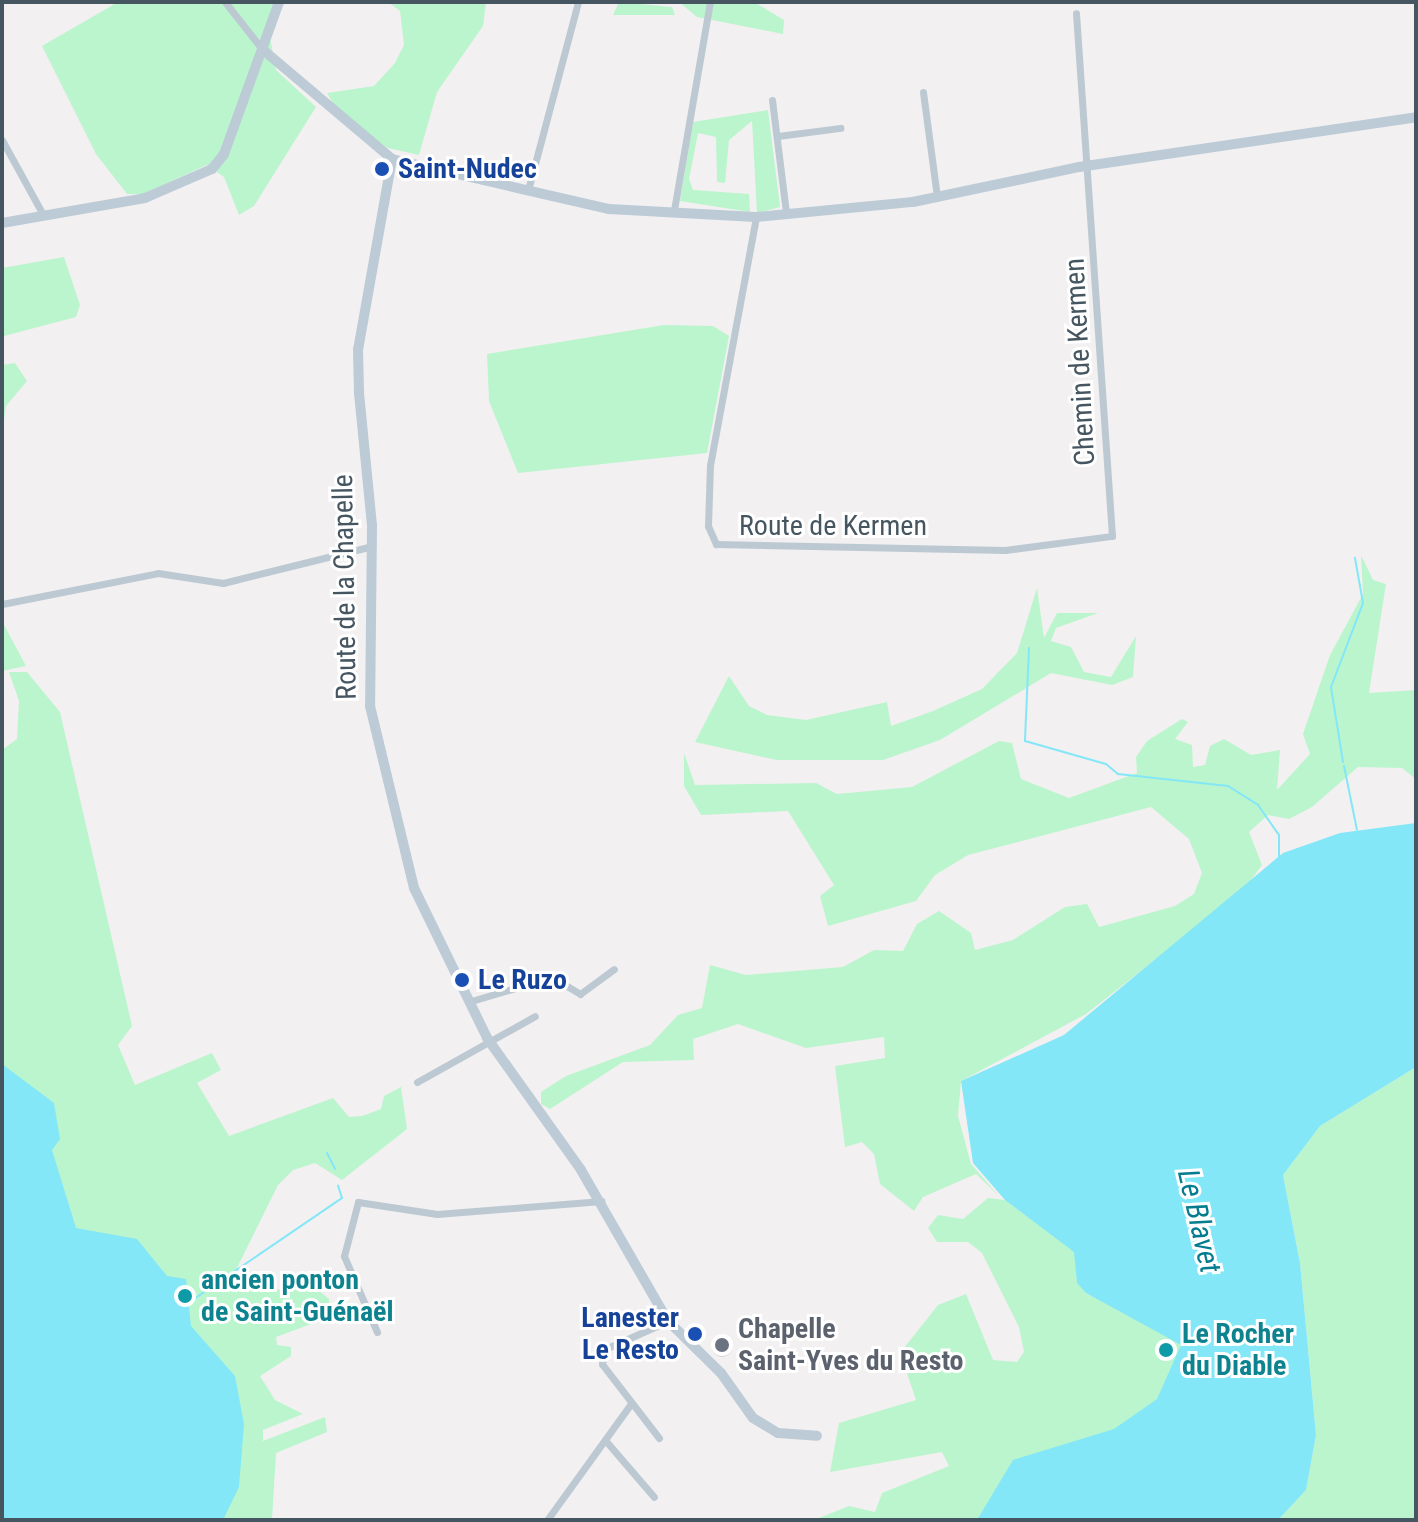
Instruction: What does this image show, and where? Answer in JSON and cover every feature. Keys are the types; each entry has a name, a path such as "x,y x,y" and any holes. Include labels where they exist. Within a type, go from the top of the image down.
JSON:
{"street":[{"path":"225,2 262,49 392,159 528,190 579,206 756,217 937,197 1091,165 1416,117"},
{"path":"2,223 41,211 145,198 212,169 279,2"},
{"path":"528,190 578,2"},
{"path":"674,210 710,2"},
{"path":"1076,13 1091,165"},
{"path":"923,92 937,197"},
{"path":"772,100 786,213"},
{"path":"778,136 840,128"},
{"path":"2,140 41,211"},
{"name":"Route de la Chapelle","path":"392,159 358,349 372,546 370,706 414,888 487,1038 601,1201 668,1321 721,1373 753,1418 778,1433 817,1436"},
{"name":"Chemin de Kermen","path":"1091,165 1115,525 1112,536 1094,542"},
{"name":"Route de Kermen","path":"756,217 710,465 710,536 736,550 959,548 1094,542"},
{"path":"2,604 158,573 223,583 372,546"},
{"path":"468,1002 552,977 580,994 614,969"},
{"path":"417,1082 487,1038 535,1016"},
{"path":"377,1332 344,1256 358,1202 437,1214 601,1201"},
{"path":"659,1438 630,1405 602,1364 605,1349 668,1321"},
{"path":"547,1520 630,1405"},
{"path":"605,1440 654,1497"}],"green space":[{"path":"118,2 284,2 270,37 276,70 316,107 254,206 239,215 224,177 207,165 143,194 127,194 96,154 42,46"},
{"path":"388,2 486,2 483,26 437,92 419,155 388,148 342,119 327,93 374,86 395,63 404,45 400,11"},
{"path":"619,2 672,7 675,15 613,15"},
{"path":"679,2 754,2 784,20 783,34 697,17"},
{"path":"768,110 780,207 757,213 752,121 729,140 725,183 717,182 716,137 698,133 689,179 693,190 749,194 750,212 680,201 693,122"},
{"path":"64,257 80,305 76,317 4,336 2,268"},
{"path":"664,325 713,326 729,336 707,453 518,473 489,401 487,354"},
{"path":"15,363 27,381 6,406 2,433 2,365"},
{"path":"1361,555 1373,580 1386,584 1369,693 1416,690 1416,779 1402,768 1358,767 1312,807 1289,819 1268,815 1249,832 1262,865 1243,891 1086,1014 961,1081 958,1116 971,1164 998,1195 976,1174 923,1197 914,1211 880,1184 874,1154 862,1142 845,1147 835,1066 885,1058 884,1037 806,1048 738,1024 693,1039 694,1060 623,1062 550,1109 541,1104 541,1092 566,1076 650,1045 678,1015 702,1008 710,965 746,975 843,967 874,950 903,951 917,924 939,911 971,933 975,950 1013,940 1065,907 1087,904 1099,927 1175,906 1194,894 1202,873 1189,839 1151,807 968,855 935,875 916,901 828,926 820,896 834,885 788,811 701,815 684,786 684,753 695,785 816,783 837,794 912,787 999,741 1012,743 1021,779 1069,798 1137,773 1136,757 1147,741 1182,719 1188,722 1175,739 1192,745 1193,767 1205,765 1210,746 1224,739 1251,755 1280,750 1277,790 1310,754 1303,734 1330,655 1363,594"},
{"path":"1037,588 1044,638 1057,613 1098,613 1056,628 1051,641 1071,647 1084,672 1111,677 1136,636 1133,677 1112,685 1051,673 940,740 883,760 777,760 695,742 729,676 749,706 767,715 806,720 887,702 891,726 982,689 1017,653"},
{"path":"2,621 26,666 2,671"},
{"path":"9,672 27,672 60,712 132,1026 118,1045 135,1085 212,1053 221,1070 197,1083 229,1136 333,1098 349,1117 362,1116 381,1109 384,1096 401,1087 407,1129 342,1180 315,1163 293,1170 278,1185 235,1272 240,1290 317,1289 329,1299 330,1317 276,1337 277,1345 291,1347 291,1356 260,1376 275,1400 303,1414 263,1430 263,1441 325,1417 327,1432 276,1453 272,1520 3,1520 2,750 17,739 19,701"},
{"path":"1416,1067 1416,1520 1278,1520 1306,1490 1316,1435 1300,1263 1283,1175 1320,1126"},
{"path":"988,1198 1005,1200 1075,1252 1077,1282 1086,1293 1187,1346 1095,1520 814,1520 849,1506 875,1512 882,1493 949,1466 942,1452 830,1472 839,1423 916,1400 900,1353 938,1305 966,1294 993,1360 1017,1362 1024,1352 1019,1327 982,1253 968,1242 937,1242 928,1228 938,1215 963,1219"}],"water":[{"name":"Le Blavet","path":"1416,823 1416,1067 1320,1126 1283,1175 1300,1263 1316,1435 1306,1490 1278,1520 977,1520 1013,1460 1114,1429 1157,1399 1181,1345 1086,1293 1077,1283 1074,1252 1005,1200 973,1163 961,1081 1064,1035 1283,853 1340,833"},
{"path":"2,1064 54,1103 60,1139 52,1150 76,1228 137,1239 167,1276 186,1279 191,1326 235,1376 244,1424 239,1487 223,1520 2,1520"}],"building":[{"name":"Chapelle Saint-Yves du Resto","path":"722,1337 729,1340 732,1347 729,1354 722,1357 715,1354 712,1347 715,1340"}],"waterway":[{"path":"1343,762 1331,687 1363,603 1355,558"},
{"path":"1029,648 1025,741 1106,764 1118,774 1228,786 1258,805 1279,835 1279,859"},
{"path":"1344,766 1357,830"},
{"path":"327,1153 335,1169"},
{"path":"191,1301 342,1198 338,1186"}],"place":[{"name":"Saint-Nudec","path":"382,169"},
{"name":"Le Ruzo","path":"462,980"},
{"name":"ancien ponton de Saint-Guénaël","path":"185,1296"},
{"name":"Lanester Le Resto","path":"695,1334"},
{"name":"Chapelle Saint-Yves du Resto","path":"722,1345"},
{"name":"Le Rocher du Diable","path":"1166,1350"}]}
